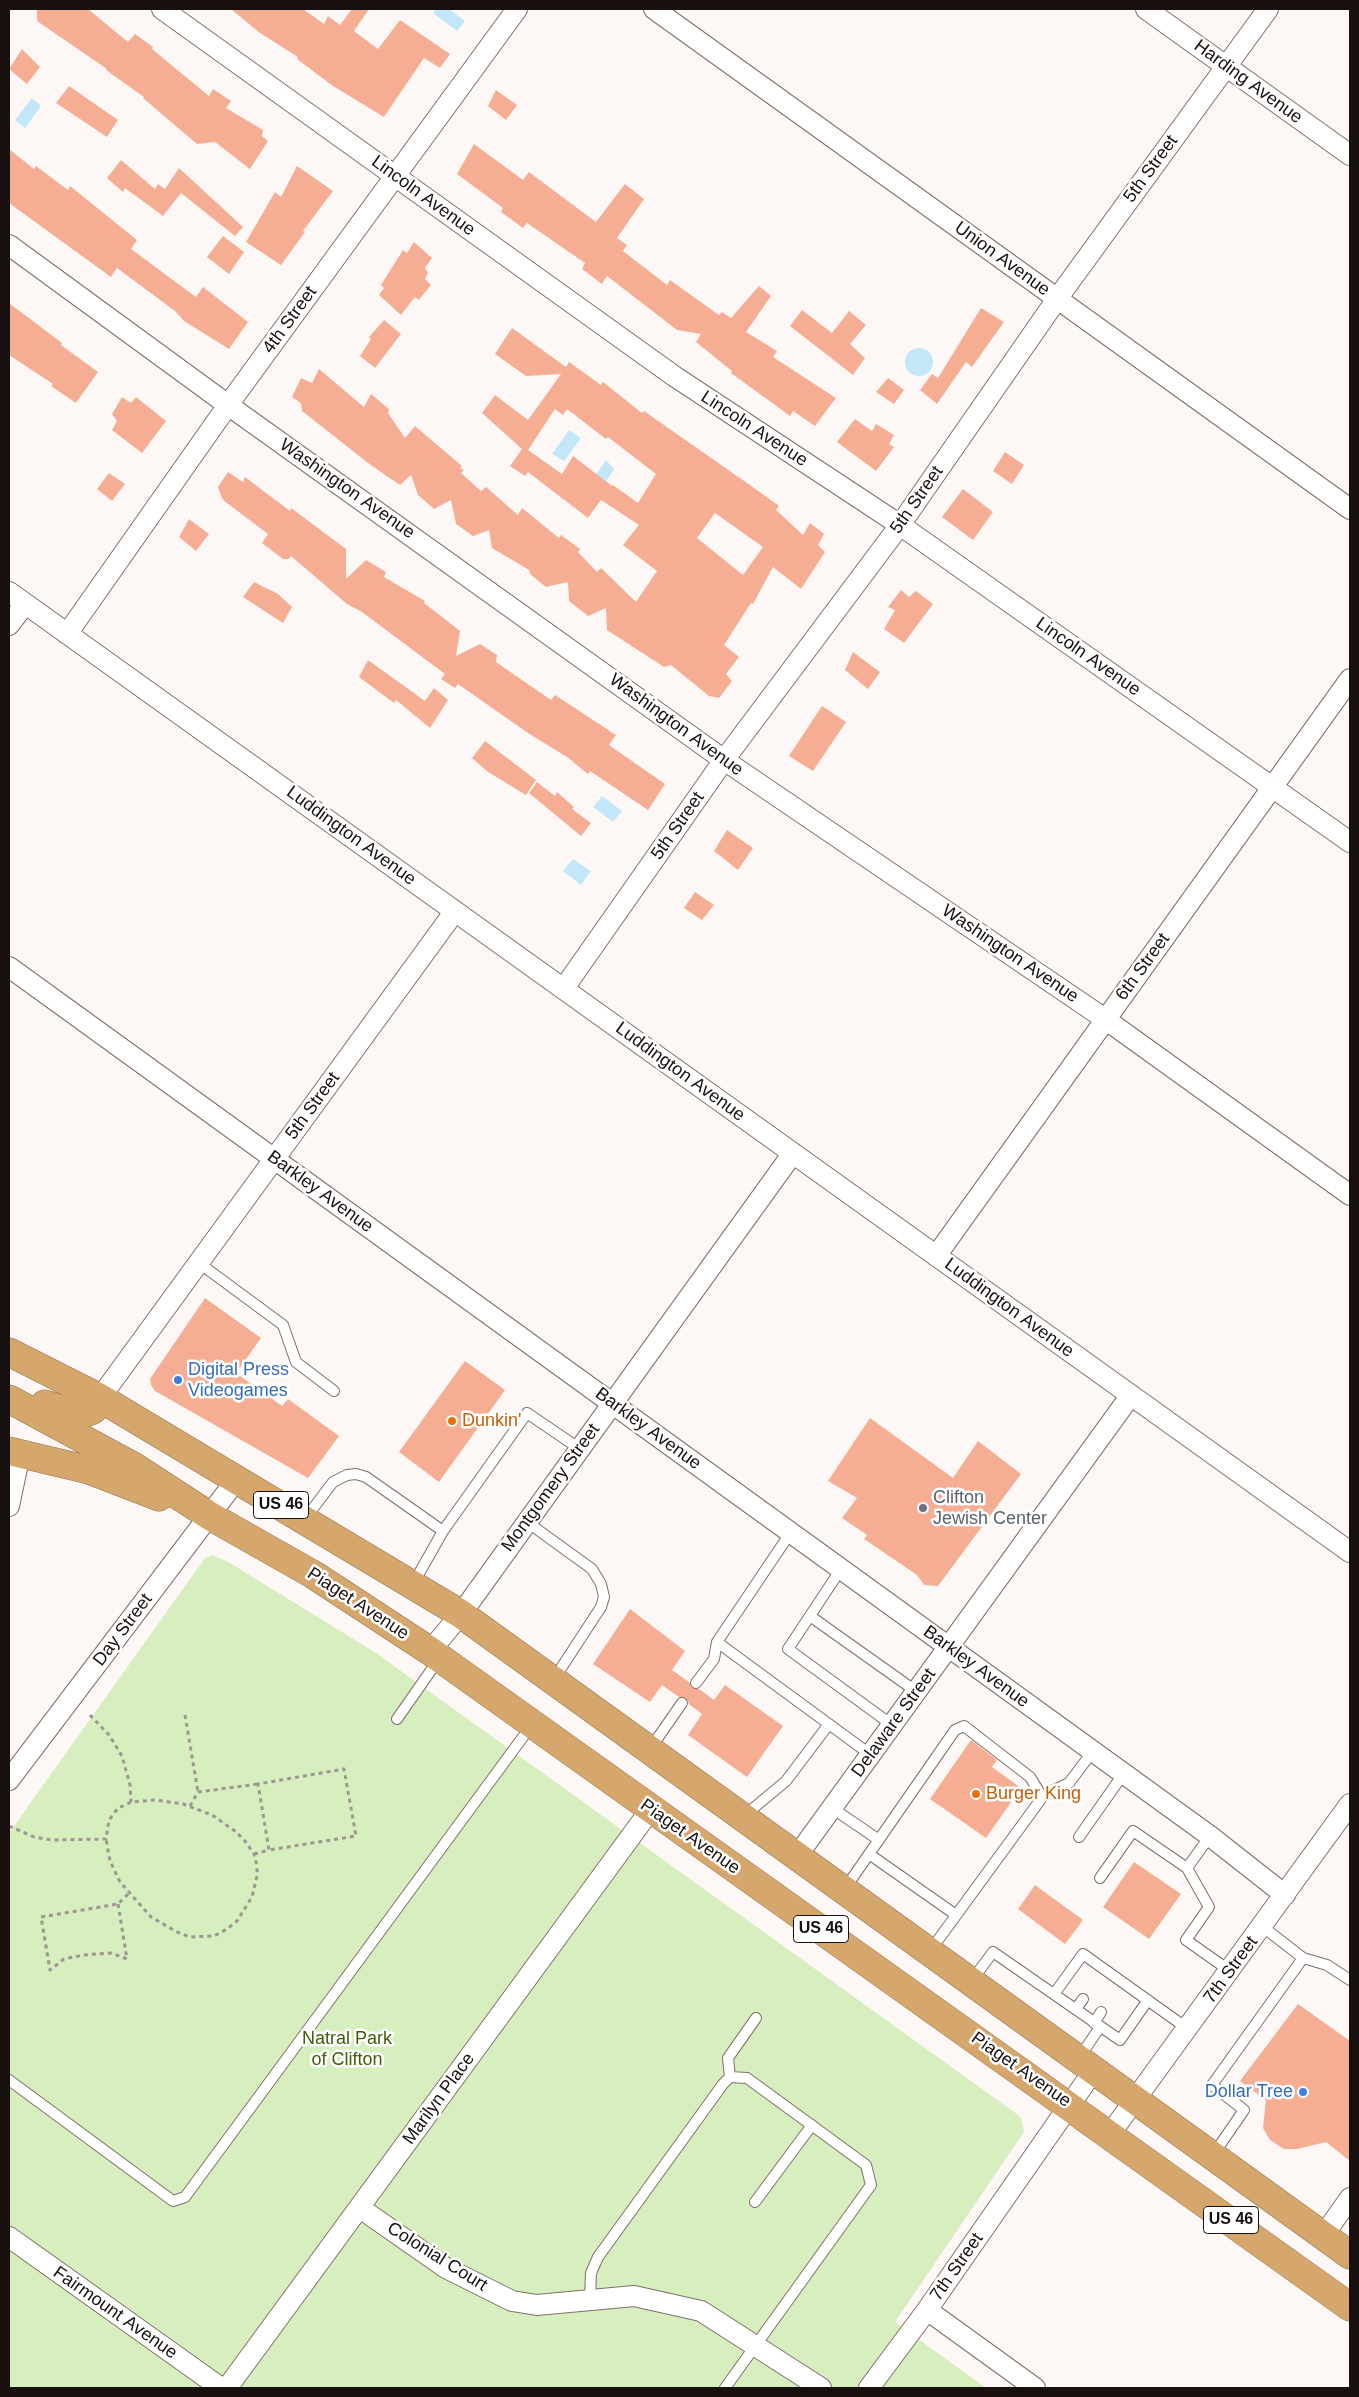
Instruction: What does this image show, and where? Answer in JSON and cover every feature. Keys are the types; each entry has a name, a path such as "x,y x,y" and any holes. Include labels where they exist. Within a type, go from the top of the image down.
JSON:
{"highway":[{"name":"US 46","path":"9,1352 100,1398 461,1614 1350,2255"},
{"path":"9,1390 79,1416 93,1410 100,1398"},
{"name":"Piaget Avenue","path":"9,1399 133,1466 210,1516 314,1575 435,1654 532,1725 1070,2105 1350,2307"},
{"path":"14,1452 89,1470 210,1516"}],"street":[{"name":"Lincoln Avenue","path":"162,9 674,376 900,525 1350,842"},
{"name":"4th Street","path":"67,634 228,406 517,9"},
{"name":"Union Avenue","path":"654,9 1350,510"},
{"name":"Harding Avenue","path":"1146,9 1350,155"},
{"name":"5th Street","path":"564,988 724,760 900,525 1057,299 1268,9"},
{"name":"Washington Avenue","path":"9,245 228,406 724,760 1105,1019 1350,1196"},
{"name":"Luddington Avenue","path":"17,598 1350,1552"},
{"path":"9,625 17,598"},
{"name":"6th Street","path":"936,1256 1350,679"},
{"name":"5th Street","path":"100,1398 455,911"},
{"name":"Barkley Avenue","path":"9,967 1210,1836 1285,1895"},
{"name":"Montgomery Street","path":"435,1654 461,1614 793,1153"},
{"name":"Delaware Street","path":"797,1856 1131,1395"},
{"path":"9,1506 14,1452"},
{"name":"Day Street","path":"9,1780 237,1479"},
{"name":"7th Street","path":"1110,2134 1263,1927 1350,1804"},
{"name":"Marilyn Place","path":"227,2388 651,1809"},
{"name":"7th Street","path":"869,2388 1070,2105 1086,2064"},
{"path":"1323,2236 1350,2198"},
{"name":"Colonial Court","path":"360,2208 446,2268 512,2301 537,2304 634,2296 701,2311 821,2388"},
{"name":"Fairmount Avenue","path":"9,2237 221,2388"},
{"path":"926,2310 1035,2388"}],"lane":[{"path":"199,1263 283,1325 296,1362 334,1391"},
{"path":"412,1585 443,1531 527,1413 580,1449"},
{"path":"304,1519 333,1482 347,1475 356,1474 366,1477 443,1531"},
{"path":"527,1522 592,1569 602,1584 604,1597 601,1607 553,1680"},
{"path":"696,1683 714,1659 717,1642 791,1532"},
{"path":"841,1569 788,1649 892,1725"},
{"path":"810,1616 917,1692"},
{"path":"717,1642 871,1754"},
{"path":"397,1718 435,1654"},
{"path":"650,1750 682,1703"},
{"path":"743,1817 786,1781 829,1724"},
{"path":"9,2080 173,2201 185,2197 532,1725"},
{"path":"844,1890 955,1730 964,1726 1030,1777 1041,1799 930,1951"},
{"path":"1040,1797 1069,1783 1093,1751"},
{"path":"1080,1837 1124,1774"},
{"path":"832,1808 878,1840"},
{"path":"1100,1878 1133,1831 1187,1868 1209,1907 1186,1940 1230,1971"},
{"path":"1187,1868 1210,1836"},
{"path":"869,1854 956,1915"},
{"path":"1263,1927 1303,1958 1327,1965 1350,1980"},
{"path":"971,1981 993,1952 1120,2040 1148,2000"},
{"path":"1054,1994 1083,1954 1101,1972 1148,2000 1188,2029"},
{"path":"1213,2156 1244,2110 1212,2085 1303,1958"},
{"path":"1076,2010 1083,1999"},
{"path":"1086,2064 1101,2012"},
{"path":"730,2077 728,2058 756,2018"},
{"path":"590,2300 591,2274 598,2258 722,2084 730,2077 747,2078 866,2165 871,2185 725,2388"},
{"path":"755,2202 812,2125"}],"path":[{"path":"90,1715 109,1735 122,1756 130,1785 131,1802"},
{"path":"185,1715 198,1792 190,1806"},
{"path":"198,1792 258,1784 344,1768 356,1836 254,1854"},
{"path":"258,1784 269,1850"},
{"path":"155,1800 190,1806 212,1815 235,1831 254,1854 257,1876 252,1897 237,1920 228,1929 214,1936 190,1937 177,1932 152,1917 129,1893 114,1872 106,1839 106,1830 113,1814 118,1808 131,1802 155,1800"},
{"path":"9,1826 34,1836 52,1840 106,1839"},
{"path":"118,1904 127,1959 111,1953 83,1955 64,1959 50,1970 41,1917 118,1904 129,1893"}],"green space":[{"name":"Natral Park of Clifton","path":"213,1555 230,1563 376,1653 1021,2117 1024,2132 895,2322 986,2388 9,2388 9,1833 205,1558"}],"water":[{"path":"436,9 449,9 465,21 457,31 433,13"},
{"path":"32,98 41,106 25,128 15,120"},
{"path":"919,348 929,352 933,362 929,372 919,376 909,372 905,362 909,352"},
{"path":"569,430 581,438 564,461 552,454"},
{"path":"606,460 614,469 600,491 590,483"},
{"path":"602,796 622,811 613,822 593,807"},
{"path":"573,859 591,871 581,885 563,871"}],"building":[{"path":"37,9 88,9 128,42 135,34 153,47 152,49 209,96 213,89 231,101 226,108 263,130 262,136 268,141 250,169 215,142 197,144 144,97 37,21"},
{"path":"231,9 303,9 324,24 328,16 340,25 352,9 369,9 354,31 378,49 400,20 450,54 440,68 424,58 384,117 333,86 297,59 298,57 260,33"},
{"path":"22,49 40,67 27,84 9,69"},
{"path":"69,86 118,120 107,137 56,103"},
{"path":"496,90 517,105 506,120 488,106"},
{"path":"474,144 523,180 529,172 596,222 625,184 644,199 617,238 627,245 623,251 667,285 670,280 719,315 722,312 731,318 759,286 771,296 746,332 777,351 773,357 836,398 815,426 793,411 790,416 731,373 732,371 696,342 701,334 677,330 607,276 602,284 582,269 585,263 527,223 523,228 501,212 503,208 457,174"},
{"path":"9,149 34,169 36,166 68,190 70,186 137,240 131,249 196,297 203,287 248,322 229,349 184,321 175,311 117,268 111,277 9,203"},
{"path":"121,160 155,189 158,184 165,189 179,168 243,227 235,236 181,193 163,216 125,188 123,192 107,178"},
{"path":"297,166 333,191 303,231 305,232 281,265 246,242 275,192 281,197"},
{"path":"223,236 244,252 229,274 207,257"},
{"path":"414,242 432,258 425,268 428,273 425,279 431,285 419,300 415,297 401,315 379,295 384,288 381,285 403,250 407,253"},
{"path":"9,303 98,372 76,403 51,386 53,384 9,355"},
{"path":"981,308 1004,322 972,367 966,362 937,404 920,390 932,374 938,378"},
{"path":"802,310 832,333 849,311 866,325 850,344 865,358 853,375 790,326"},
{"path":"384,320 401,334 375,368 360,356 371,339 369,337"},
{"path":"512,328 566,367 569,362 601,385 603,382 642,413 644,411 757,490 779,506 776,510 803,535 810,523 824,534 818,545 825,552 801,589 773,567 753,604 751,603 724,645 739,657 726,674 732,681 719,698 709,696 671,665 664,667 607,630 606,608 588,616 569,601 568,582 546,587 530,574 529,570 492,548 489,530 473,536 456,524 451,500 434,509 418,495 411,475 400,485 372,466 302,411 301,403 292,397 301,378 312,383 319,369 364,407 371,394 389,409 388,413 405,438 415,426 462,466 460,468 464,470 461,473 481,491 486,487 518,515 522,508 559,538 561,535 580,549 578,552 597,572 601,568 636,602 657,571 623,545 639,525 601,500 588,518 528,472 525,476 510,466 522,449 482,413 495,395 528,420 561,374 526,376 495,354","holes":["555,409 563,415 567,409 606,439 608,437 656,474 638,503 573,456 562,474 528,450","715,513 763,547 743,575 697,538"]},
{"path":"888,378 904,390 894,404 876,392"},
{"path":"122,397 131,403 136,397 166,421 142,453 112,430 117,421 112,414"},
{"path":"855,419 872,431 876,424 894,435 889,444 894,447 876,471 837,442"},
{"path":"1005,452 1024,465 1012,484 993,471"},
{"path":"228,472 243,482 245,477 290,511 291,508 346,549 346,579 366,560 386,572 384,577 425,601 424,603 460,631 456,656 480,644 497,655 496,662 551,700 555,695 616,735 609,745 665,784 648,810 590,771 588,774 567,757 528,733 458,684 455,688 441,679 445,674 362,612 347,604 291,556 289,559 283,559 262,543 268,534 223,500 218,487"},
{"path":"109,473 125,484 112,501 97,489"},
{"path":"963,489 993,512 973,540 942,517"},
{"path":"189,519 209,534 196,551 179,537"},
{"path":"254,582 278,594 292,607 283,623 243,597"},
{"path":"901,590 909,597 916,591 933,604 904,643 884,629 895,610 888,607"},
{"path":"853,652 880,672 868,689 845,670"},
{"path":"368,660 425,701 434,688 448,700 430,728 396,700 394,703 359,677"},
{"path":"822,706 846,722 813,771 789,756"},
{"path":"485,741 536,780 526,795 488,772 472,758"},
{"path":"537,782 555,796 557,792 574,807 572,809 591,823 581,836 529,793"},
{"path":"727,830 753,848 738,870 714,851"},
{"path":"695,892 714,905 702,920 684,908"},
{"path":"205,1298 261,1338 236,1373 282,1406 288,1399 339,1436 308,1478 155,1391 151,1385 150,1379"},
{"name":"Dunkin'","path":"465,1361 505,1390 439,1482 399,1452"},
{"name":"Clifton Jewish Center","path":"870,1418 953,1478 978,1441 1021,1474 938,1586 924,1585 917,1575 864,1539 867,1535 842,1518 857,1498 828,1481"},
{"path":"630,1609 685,1651 672,1670 689,1682 692,1688 699,1689 714,1700 725,1685 783,1726 747,1777 688,1735 702,1714 689,1704 686,1698 679,1697 662,1685 650,1702 593,1664"},
{"name":"Burger King","path":"971,1740 997,1760 992,1767 1021,1788 986,1838 930,1799"},
{"path":"1134,1862 1181,1894 1149,1939 1103,1907"},
{"path":"1035,1885 1083,1920 1065,1944 1018,1909"},
{"name":"Dollar Tree","path":"1298,2004 1350,2041 1350,2161 1326,2142 1297,2149 1284,2149 1270,2140 1263,2128 1266,2100 1240,2081"}],"place":[{"name":"Digital Press Videogames","path":"178,1380"},
{"name":"Dunkin'","path":"452,1421"},
{"name":"Clifton Jewish Center","path":"923,1508"},
{"name":"Burger King","path":"976,1794"},
{"name":"Dollar Tree","path":"1303,2092"}]}
